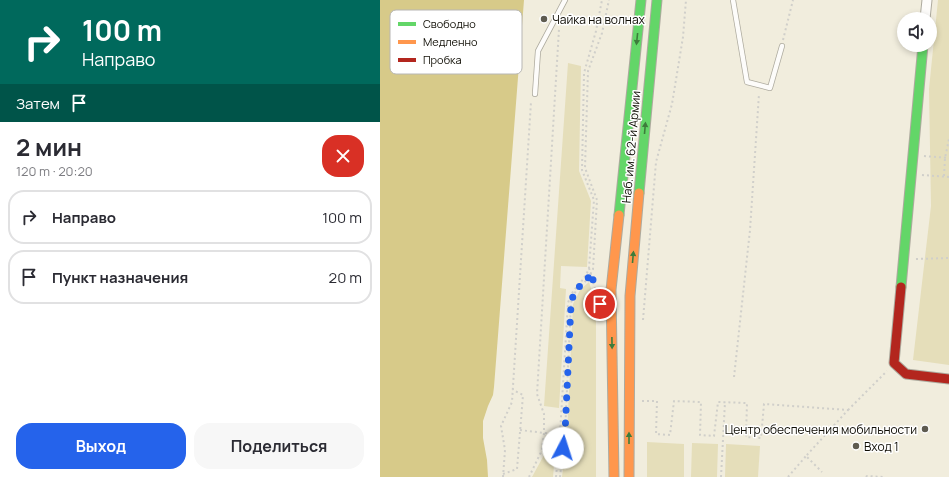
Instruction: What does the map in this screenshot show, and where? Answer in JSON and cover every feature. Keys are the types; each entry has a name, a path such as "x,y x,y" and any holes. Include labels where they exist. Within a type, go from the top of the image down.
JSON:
{"main road":[{"name":"Наб. им. 62-й Армии","path":"614,477 611,290 641,0"},
{"name":"Наб. им. 62-й Армии","path":"629,477 630,296 657,0"},
{"path":"922,52 894,363 906,374 949,379"}],"street":[{"path":"926,12 927,0"}],"lane":[{"path":"535,94 538,51 565,0"},
{"path":"733,0 747,82 770,88 782,46"}],"path":[{"path":"556,477 568,303 571,294 587,274 589,268 594,200 582,170 584,73 596,31 602,0"},
{"path":"560,477 565,433 571,304 577,289 588,279 593,269 597,200 585,168 588,71 602,31 608,0"},
{"path":"643,327 656,162 672,104 683,38 686,0"},
{"path":"784,34 793,0"},
{"path":"529,477 542,450 544,433 544,414 537,394 561,8"},
{"path":"734,377 750,230 760,86"},
{"path":"503,477 505,450 501,426 512,402 531,102"},
{"path":"944,176 945,158 949,139"},
{"path":"913,155 949,158"},
{"path":"911,174 949,177"},
{"path":"904,259 949,258"},
{"path":"589,268 600,304"},
{"path":"788,477 848,410 894,363"},
{"path":"503,474 517,469 523,395 513,390"},
{"path":"642,401 657,401 656,434 670,435 674,401 701,402 700,435 714,436 718,402 747,403 746,437 753,438 761,438 764,404 848,410"},
{"path":"721,477 725,402"},
{"path":"520,430 544,433 565,433"},
{"path":"806,456 822,472"},
{"path":"866,477 883,477"}],"shaded area":[{"path":"380,0 524,0 522,26 522,10 390,10 390,74 518,74 494,387 493,395 483,421 483,438 488,477 380,477"},
{"path":"938,0 949,0 949,365 913,360 931,206 929,89 933,52 937,52"},
{"path":"568,63 581,66 579,171 591,201 587,267 561,266 560,288 566,289 559,408 544,406"},
{"path":"589,282 596,305 596,477 562,477 567,434 573,304 580,290"},
{"path":"546,442 556,443 553,477 532,477 544,455"},
{"path":"647,442 684,444 684,477 647,477"},
{"path":"692,443 718,444 717,477 691,477"},
{"path":"726,444 760,446 758,477 725,477"}],"traffic: fast":[{"path":"619,215 641,0"},
{"path":"639,193 657,0"},
{"path":"901,287 922,52"}],"traffic: slow":[{"path":"629,477 630,296 639,193"},
{"path":"614,477 611,290 619,215"}],"traffic: jam":[{"path":"901,287 894,363 906,374 949,379"}],"place":[{"name":"Чайка на волнах","path":"544,19"},
{"name":"Центр обеспечения мобильности","path":"925,429"},
{"name":"Вход 1","path":"856,446"}],"route":[{"path":"563,448 571,304 577,289 588,279 591,273 600,304"}]}
